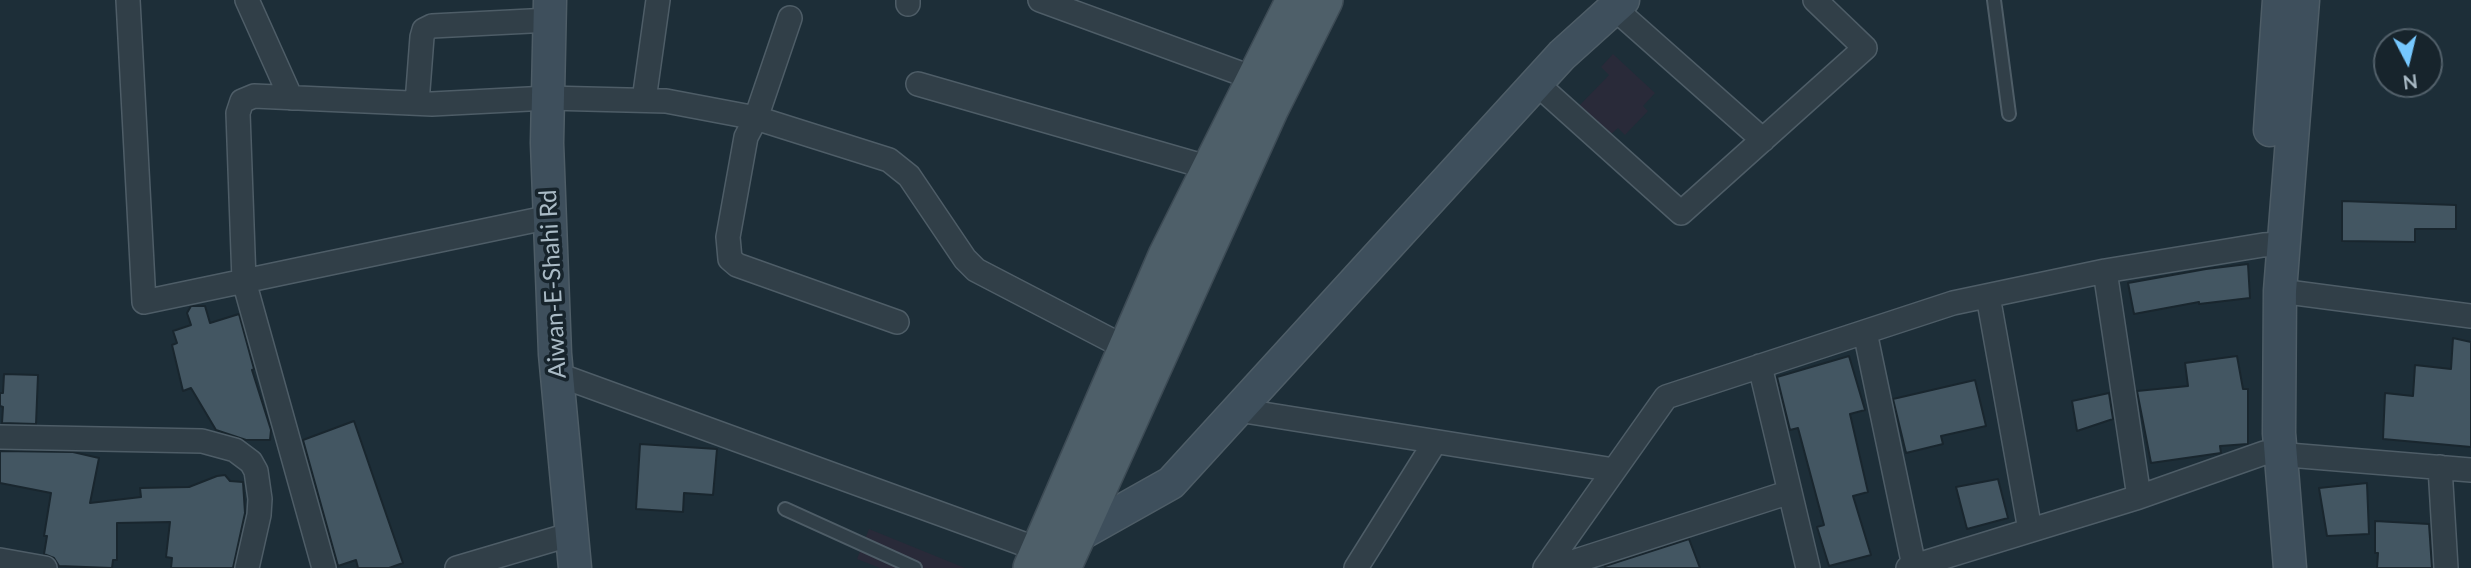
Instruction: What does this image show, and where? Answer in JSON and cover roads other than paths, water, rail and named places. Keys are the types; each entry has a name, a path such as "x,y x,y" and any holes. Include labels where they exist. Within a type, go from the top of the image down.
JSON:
{"main road":[{"path":"1052,556 1126,348 1167,256 1295,0"},
{"path":"1052,556 1324,0"},
{"path":"2273,568 2273,245 2278,157 2279,0"},
{"path":"2278,157 2303,0"},
{"path":"1052,556 1171,483 1562,55 1618,4"},
{"name":"Aiwan-E-Shahi Rd","path":"550,10 547,143 556,374 575,568"},
{"path":"2273,245 2280,291 2272,454 2290,568"}],"street":[{"path":"128,0 144,302 550,217"},
{"path":"247,0 291,98"},
{"path":"644,100 658,0"},
{"path":"1040,0 1256,79"},
{"path":"1536,83 1681,214 1866,48 1815,0"},
{"path":"1618,4 1763,140"},
{"path":"417,103 424,30 432,26 550,10"},
{"path":"790,18 756,118 746,137 728,237 730,259 737,265 897,322"},
{"path":"918,84 1210,168"},
{"path":"324,568 244,281 239,113 242,101 254,96 417,103 548,98 644,100 682,103 756,118 889,160 909,176 965,259 976,270 1126,348"},
{"path":"1545,568 1666,397 1954,303 2105,271 2273,245"},
{"path":"2105,271 2139,497"},
{"path":"2280,291 2471,316"},
{"path":"1988,296 2031,530"},
{"path":"1865,332 1911,567 2272,454 2471,470"},
{"path":"1760,366 1808,568"},
{"path":"556,374 1052,556"},
{"path":"1238,410 1614,470"},
{"path":"0,437 202,441 235,450 251,462 256,471 260,499 247,568"},
{"path":"1356,568 1435,442"},
{"path":"2440,467 2446,568"},
{"path":"1554,568 1790,492"},
{"path":"457,568 572,534"},
{"path":"0,560 45,568"}],"lane":[{"path":"1994,0 2009,114"},
{"path":"785,509 915,568"}]}
